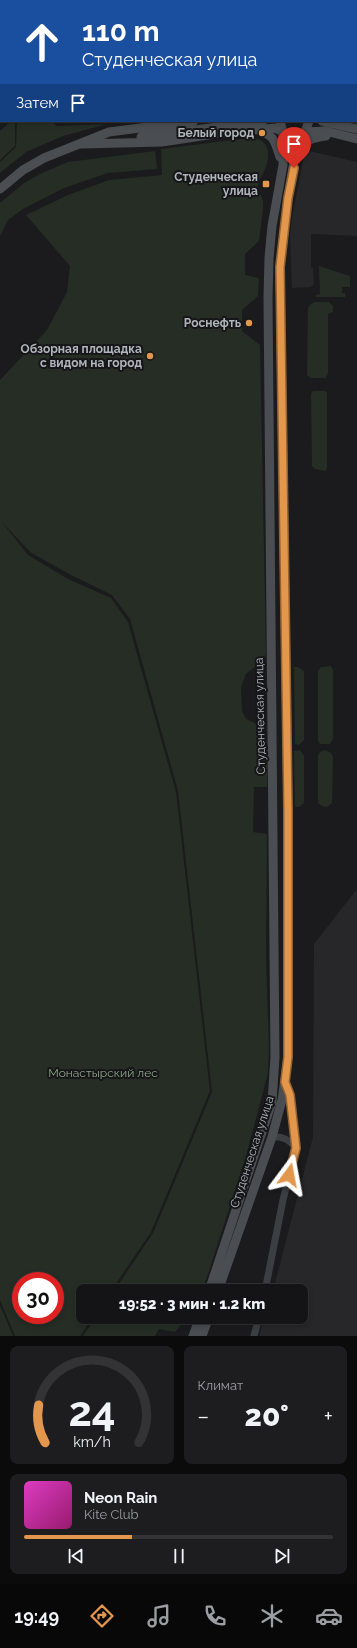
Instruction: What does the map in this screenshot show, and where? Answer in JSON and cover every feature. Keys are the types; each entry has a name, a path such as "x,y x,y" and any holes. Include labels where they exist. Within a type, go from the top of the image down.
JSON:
{"main road":[{"path":"0,189 23,170 44,158 109,132 137,125 180,122"},
{"path":"82,144 254,122"},
{"name":"Студенческая улица","path":"211,1284 272,1102 275,1057 268,298 269,258 272,226 283,165 283,132 280,122"},
{"name":"Студенческая улица","path":"220,1284 272,1137 282,1100 288,1057 288,811 280,267 283,227 298,144 309,122"},
{"path":"326,122 353,128"},
{"path":"82,144 162,142 256,129 274,128 290,135 305,132 325,131 357,140"},
{"path":"256,129 268,133 274,139 283,165"},
{"path":"294,168 302,146 308,140 317,136 328,135 357,140"},
{"path":"272,226 283,227"},
{"path":"193,1336 197,1324"},
{"path":"202,1336 206,1324"}],"street":[{"path":"266,1284 283,1200 296,1148 290,1095 285,1082"},
{"path":"272,1137 278,1136 290,1140 296,1148"},
{"path":"254,1336 257,1324"}],"shaded area":[{"path":"305,150 357,162 357,236 311,234 311,268 313,268 314,285 311,287 292,288 290,236"},
{"path":"357,889 357,1336 259,1336 263,1324 308,1324 308,1284 275,1284 313,1137 314,944"}],"green space":[{"path":"10,122 15,122 15,146 0,160 0,131"},
{"path":"17,122 52,122 57,126 107,124 63,136 26,152 0,173 0,162 16,147"},
{"name":"Монастырский лес","path":"249,138 260,140 267,147 267,163 258,186 258,190 263,201 259,241 245,254 245,275 259,278 258,296 242,310 242,331 260,345 266,654 263,660 246,674 241,687 242,711 246,719 255,723 268,759 267,787 254,787 253,832 267,834 266,958 269,1050 268,1073 246,1156 204,1284 119,1284 153,1233 212,1092 178,791 130,619 112,595 69,574 30,552 2,522 28,555 68,579 111,598 128,622 176,792 210,1091 151,1232 116,1284 76,1284 76,1324 88,1324 80,1336 15,1336 0,1300 0,380 47,330 67,292 70,266 26,215 68,195 109,180 162,175 161,149"},
{"path":"155,151 157,169 108,173 64,188 23,209 8,220 0,236 0,203 24,183 42,173 68,162"},
{"path":"319,266 350,276 350,287 342,287 342,293 345,293 345,297 316,297 316,295 320,294"},
{"path":"315,302 329,302 333,306 333,312 328,314 328,373 326,378 311,378 307,375 308,308"},
{"path":"313,391 325,391 327,393 327,469 325,471 315,469 312,466 311,394"},
{"path":"331,666 333,670 333,739 330,744 320,744 318,741 318,671 321,667"},
{"path":"294,667 298,667 304,671 304,740 299,745 295,744"},
{"path":"300,750 304,756 304,803 299,807 295,807 294,751"},
{"path":"325,750 331,753 333,757 332,803 327,807 318,803 318,755 320,752"},
{"path":"0,1305 13,1336 0,1336"},
{"path":"91,1324 181,1324 175,1332 159,1329 155,1336 83,1336"}],"place":[{"name":"Белый город","path":"262,133"},
{"name":"Студенческая улица","path":"266,184"},
{"name":"Роснефть","path":"249,323"},
{"name":"Обзорная площадка с видом на город","path":"150,356"}],"route":[{"path":"289,1175 296,1148 290,1095 285,1082 288,1057 288,811 280,267 282,237 294,168"}]}
